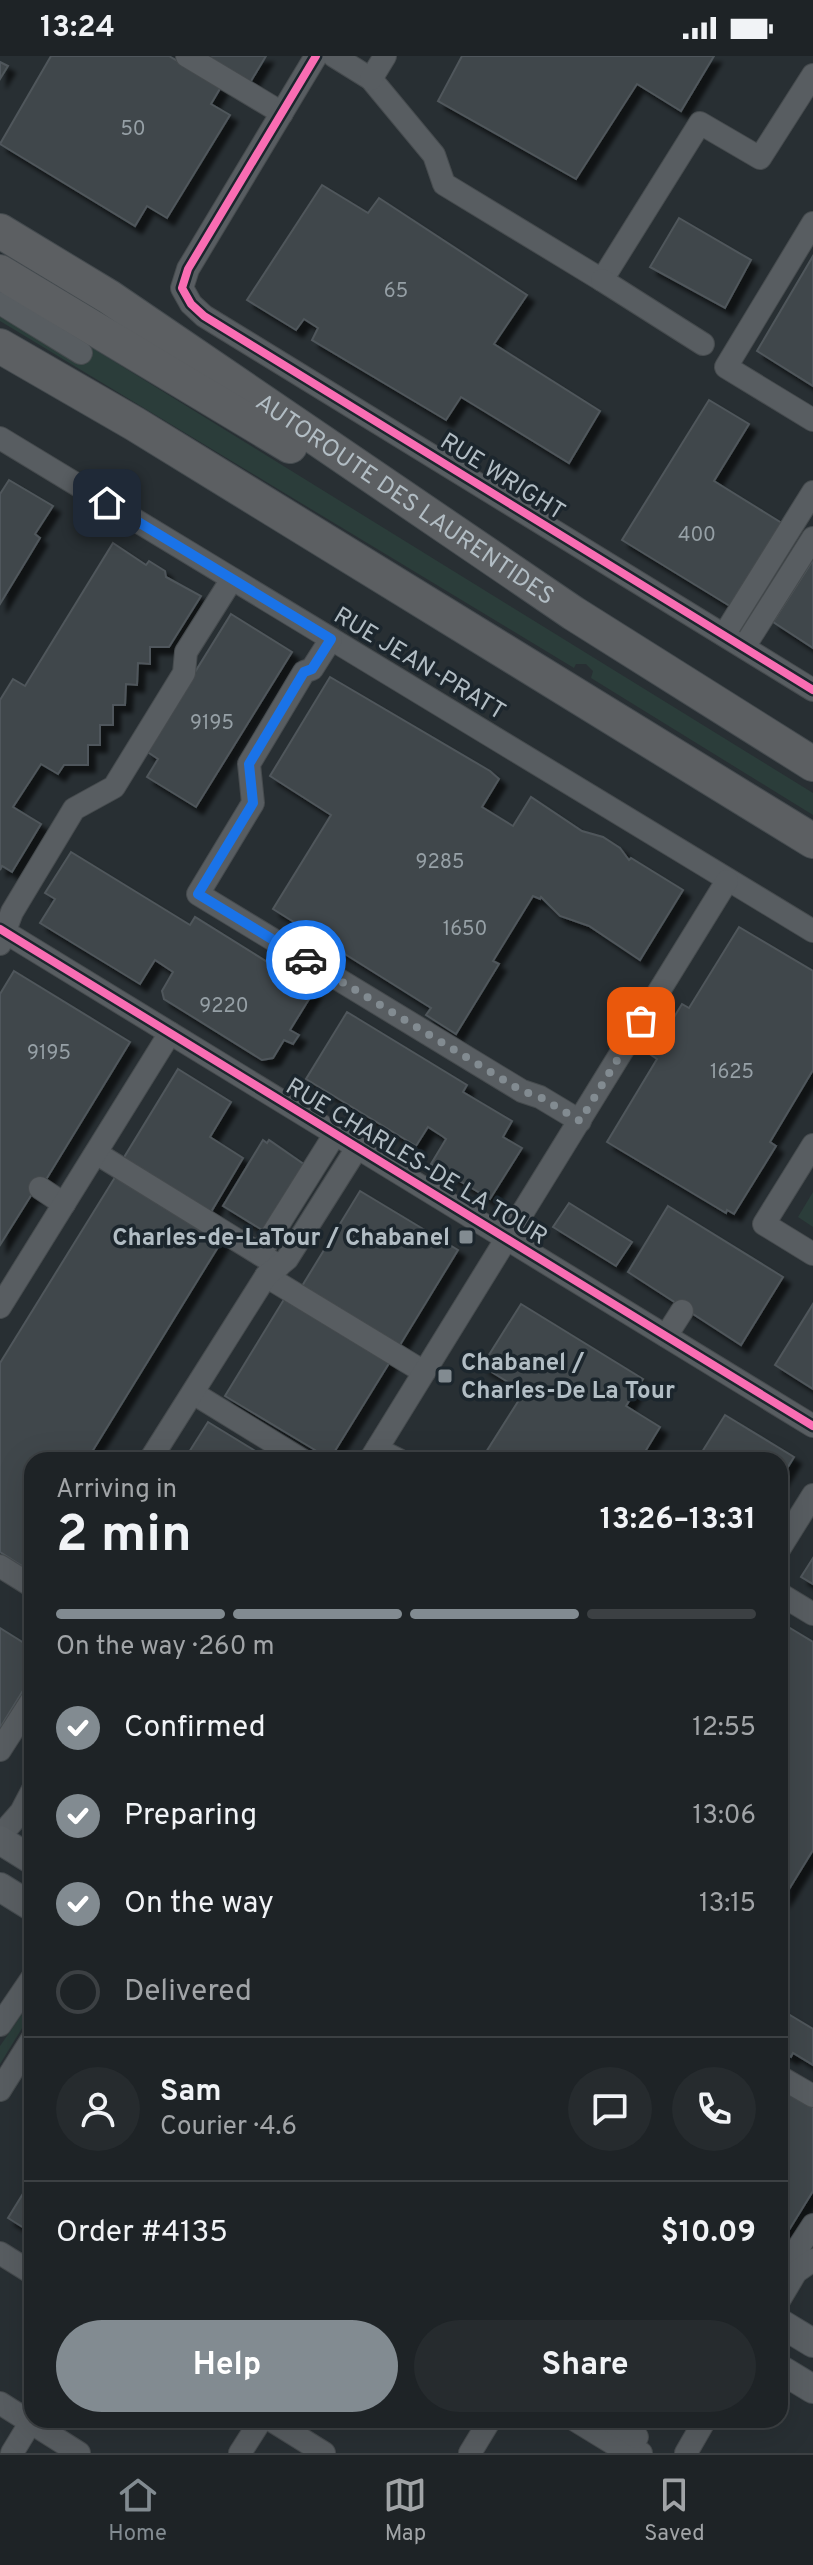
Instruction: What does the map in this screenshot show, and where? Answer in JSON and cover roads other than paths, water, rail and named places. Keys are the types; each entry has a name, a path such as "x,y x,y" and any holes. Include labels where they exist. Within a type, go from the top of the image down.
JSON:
{"highway":[{"name":"AUTOROUTE DES LAURENTIDES","path":"0,231 120,305 573,613 813,764"},
{"path":"0,272 573,613"},
{"path":"0,346 135,424 813,841"}],"main road":[{"path":"0,1838 24,1854"},
{"path":"0,1887 24,1902"},
{"path":"788,2328 813,2343"},
{"path":"788,2374 813,2389"}],"street":[{"path":"187,56 282,113 316,56"},
{"path":"334,56 371,79 434,155 444,184 703,344"},
{"path":"371,79 385,56"},
{"path":"602,280 700,123 760,158 813,75"},
{"name":"RUE WRIGHT","path":"282,113 194,256 182,288 191,304 204,316 813,690"},
{"path":"813,223 726,367 813,420"},
{"path":"0,303 81,353"},
{"name":"RUE JEAN-PRATT","path":"0,438 813,931"},
{"path":"724,635 813,492"},
{"path":"744,647 813,538"},
{"path":"2,935 12,912 74,809 114,787 184,673 186,652 232,579"},
{"path":"331,639 312,669 304,672 249,764 253,803 198,894 522,1091 540,1097 580,1121"},
{"path":"374,1452 727,881"},
{"name":"RUE CHARLES-DE LA TOUR","path":"2,935 170,1033 813,1426"},
{"path":"3,1295 64,1204 170,1033"},
{"path":"155,1452 268,1266 335,1134"},
{"path":"813,1145 764,1224 813,1254"},
{"path":"268,1266 287,1259 357,1148"},
{"path":"96,1153 424,1372"},
{"path":"40,1188 64,1204"},
{"path":"666,1336 682,1311"},
{"path":"193,1393 289,1452"},
{"path":"788,1535 813,1495"},
{"path":"0,1566 24,1581"},
{"path":"788,1599 813,1614"},
{"path":"0,1750 24,1712"},
{"path":"0,1838 24,1806"},
{"path":"0,2025 24,1990"},
{"path":"0,2090 24,2052"},
{"path":"788,2082 813,2096"},
{"path":"788,2291 807,2272 798,2248 813,2225"},
{"path":"0,2253 24,2268"},
{"path":"0,2403 24,2417"},
{"path":"12,2453 27,2428"},
{"path":"42,2428 79,2453"},
{"path":"240,2453 256,2428"},
{"path":"284,2428 324,2453"},
{"path":"470,2453 485,2428"},
{"path":"593,2428 636,2447"},
{"path":"617,2428 636,2447"},
{"path":"686,2453 700,2428"}],"place":[{"name":"Charles-de-LaTour / Chabanel","path":"466,1237"},
{"name":"Chabanel / Charles-De La Tour","path":"445,1376"}]}
